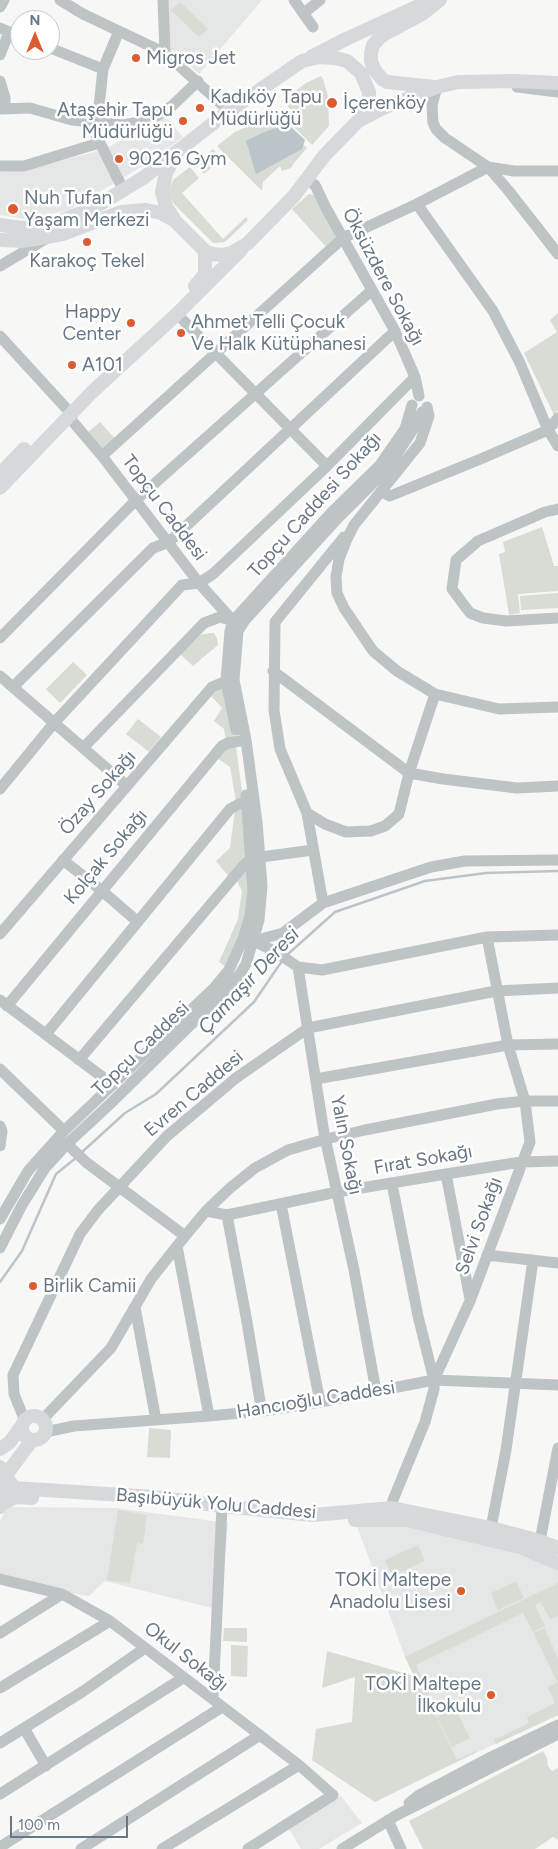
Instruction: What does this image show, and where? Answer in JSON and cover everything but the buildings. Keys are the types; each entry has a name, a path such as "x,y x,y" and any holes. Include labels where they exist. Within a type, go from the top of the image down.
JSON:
{"main road":[{"path":"437,87 387,82 382,79 374,68 371,61 371,53 373,45 382,36 422,14 440,0"},
{"path":"0,225 21,228 46,226 92,209 124,191 229,111 302,61 426,1"},
{"path":"0,488 67,411 92,392 221,271 307,180 324,156 358,121 369,101 369,92 361,73 347,61 335,58 320,57 302,61"},
{"path":"358,121 404,99 437,87 458,82 513,80 558,85"},
{"path":"174,220 166,207 162,192 166,173 176,153"},
{"path":"0,240 23,241 49,237 63,234 127,211 146,210 161,212 174,220 205,250 212,254 222,255 231,253 247,244"},
{"path":"0,474 202,280 206,274 205,250"},
{"path":"1,1506 3,1471 32,1440 24,1434 36,1422"},
{"path":"0,1449 36,1422"},
{"name":"Başıbüyük Yolu Caddesi","path":"3,1471 14,1488 154,1497 222,1510"},
{"name":"Başıbüyük Yolu Caddesi","path":"1,1506 14,1497 98,1499 312,1520 391,1513 491,1528 540,1541 558,1548"},
{"name":"Başıbüyük Yolu Caddesi","path":"391,1513 407,1520 522,1548 558,1563"}],"street":[{"path":"0,7 4,0"},
{"path":"60,0 77,5 119,30 166,53 229,111"},
{"path":"163,0 166,53"},
{"path":"294,0 313,27"},
{"path":"304,13 320,0"},
{"path":"119,30 103,69 96,136 124,191"},
{"path":"0,55 10,32"},
{"path":"60,52 103,69"},
{"path":"0,81 5,98 3,108 30,108 72,120 123,125 150,120 172,106 198,81"},
{"path":"437,87 432,106 433,123 436,130 488,167 558,254"},
{"path":"0,166 24,166 99,143"},
{"path":"102,456 343,238 417,204 488,167 514,171 558,171"},
{"name":"Öksüzdere Sokağı","path":"307,180 315,185 395,331 415,377 420,405 429,416 420,443 275,622 274,710 280,749 307,812 323,903"},
{"path":"417,204 493,311 520,363 548,430 558,446"},
{"path":"0,266 49,237"},
{"path":"0,638 136,500 372,290"},
{"path":"177,314 327,466"},
{"path":"13,688 153,548 169,542 395,331"},
{"name":"Topçu Caddesi","path":"0,1248 22,1205 45,1168 240,974 246,964 256,858 251,801 230,680 230,631 237,624 199,583 67,411 1,338"},
{"path":"0,789 54,723 182,585 199,583 213,574 327,466 415,377"},
{"name":"Topçu Caddesi Sokağı","path":"237,624 331,513 380,465 420,405"},
{"path":"383,490 390,496 548,430 558,418"},
{"path":"558,509 545,512 478,541 456,560 452,589 470,613 483,618 506,621 558,618"},
{"path":"354,525 339,559 336,577 337,593 344,608 373,651 397,671 435,694 499,709 558,707"},
{"path":"83,748 204,623 220,617 237,624"},
{"path":"273,671 409,773 517,788 558,786"},
{"path":"0,676 127,786"},
{"name":"Özay Sokağı","path":"0,934 212,687 230,680"},
{"path":"307,812 325,824 346,832 371,831 385,826 399,814 409,773 435,694"},
{"name":"Kolçak Sokağı","path":"3,1003 222,746 242,741"},
{"path":"46,1034 230,809 251,801"},
{"path":"79,1060 244,865 256,858 313,850"},
{"path":"63,860 138,922"},
{"path":"248,940 283,933 323,903 431,867 465,861 558,860"},
{"path":"248,940 276,952 298,967 322,970 487,937 558,935"},
{"name":"Selvi Sokağı","path":"391,1513 425,1422 434,1389 434,1380 470,1301 530,1142 525,1101 508,1044 496,991 487,937"},
{"name":"Topçu Caddesi","path":"0,1219 28,1171 64,1131 214,988 229,970 248,940"},
{"name":"Yalın Sokağı","path":"298,967 326,1139 354,1270 376,1390"},
{"name":"Evren Caddesi","path":"36,1422 14,1394 13,1375 80,1234 98,1210 167,1136 236,1078 308,1028 496,991 558,988"},
{"path":"3,1003 113,1085"},
{"path":"316,1079 508,1044 558,1044"},
{"path":"0,1069 64,1131"},
{"path":"36,1422 65,1396 111,1348 151,1279 206,1211 255,1168 288,1150 326,1139 497,1104 525,1101 558,1101"},
{"path":"0,1126 2,1130 0,1146"},
{"path":"69,1146 87,1163 185,1236"},
{"name":"Fırat Sokağı","path":"206,1211 227,1215 337,1192 446,1174 521,1162 558,1161"},
{"path":"446,1174 470,1301"},
{"path":"392,1184 418,1316 434,1380"},
{"path":"281,1204 320,1402"},
{"path":"227,1215 263,1411"},
{"path":"177,1246 210,1416"},
{"path":"487,1256 558,1263"},
{"path":"491,1528 506,1450 533,1260"},
{"path":"135,1307 156,1420"},
{"name":"Hancıoğlu Caddesi","path":"36,1422 74,1426 263,1411 434,1380 558,1385"},
{"path":"540,1541 558,1448"},
{"path":"213,1698 222,1510"},
{"name":"Okul Sokağı","path":"0,1579 62,1594 110,1621 213,1698 222,1707 299,1765 334,1795 248,1849"},
{"path":"0,1633 62,1594"},
{"path":"0,1688 110,1621"},
{"path":"0,1743 82,1692 145,1648"},
{"path":"0,1794 184,1678"},
{"path":"0,1847 222,1707"},
{"path":"392,1818 419,1795 558,1725"},
{"path":"24,1728 46,1766"},
{"path":"342,1849 392,1818 558,1734"},
{"path":"80,1849 94,1845 260,1735"},
{"path":"162,1849 299,1765"},
{"path":"392,1818 401,1849"}],"shaded area":[{"path":"166,0 262,0 199,74 175,52 169,49"},
{"path":"180,2 208,29 199,37 171,10"},
{"path":"321,76 328,97 329,126 312,145 292,125 299,118 283,101 306,83"},
{"path":"269,111 307,148 291,168 282,171 280,166 263,182 262,191 217,146 235,132 246,127"},
{"path":"165,116 183,137 151,161 69,210 27,219 0,215 0,172 37,167 105,149"},
{"path":"288,124 305,140 302,149 256,174 246,141"},
{"path":"213,149 222,158 204,174 194,164"},
{"path":"190,167 199,178 182,193 223,239 246,217 248,220 225,242 213,243 173,203 169,194 170,187 174,179"},
{"path":"309,194 314,195 337,238 327,248 292,209"},
{"path":"558,313 558,410 554,415 524,353 557,332 550,320"},
{"path":"100,422 116,440 104,450 88,432"},
{"path":"542,527 554,566 558,566 558,591 518,594 520,613 509,615 499,554 505,552 503,542"},
{"path":"558,593 558,608 521,610 520,596"},
{"path":"214,633 218,645 193,666 180,654 200,635"},
{"path":"73,662 87,675 60,703 46,689"},
{"path":"224,684 235,739 244,806 250,890 244,925 233,953 225,966 219,962 238,919 242,891 233,873 229,877 216,861 230,848 236,802 230,767 217,758 227,746 224,729 214,721 222,708 211,696"},
{"path":"138,719 161,737 149,752 126,734"},
{"path":"149,1428 171,1430 170,1458 147,1457"},
{"path":"7,1507 116,1508 228,1523 220,1610 105,1581 89,1596 0,1580 0,1521"},
{"path":"118,1510 147,1515 143,1544 137,1543 130,1583 107,1580"},
{"path":"357,1526 412,1527 539,1560 558,1568 558,1715 456,1762 405,1657"},
{"path":"418,1545 425,1561 392,1576 385,1560"},
{"path":"516,1581 524,1598 498,1610 491,1593"},
{"path":"558,1583 558,1616 550,1619 541,1602 535,1605 545,1626 533,1632 523,1613 416,1665 433,1701 430,1704 457,1760 477,1752 375,1802 312,1760 316,1729 352,1722 355,1677 322,1688 327,1651 414,1676 405,1657"},
{"path":"224,1628 247,1628 247,1642 223,1641"},
{"path":"544,1628 558,1658 558,1715 496,1744 494,1740 529,1723 527,1717 555,1703 548,1687 557,1682 534,1633"},
{"path":"231,1645 248,1646 247,1677 231,1676"},
{"path":"455,1708 470,1738 452,1747 437,1717"},
{"path":"543,1751 547,1758 548,1766 552,1771 558,1768 558,1840 553,1837 535,1849 423,1849 409,1821"},
{"path":"341,1796 362,1823 319,1849 301,1849 288,1827"}],"waterway":[{"name":"Çamaşır Deresi","path":"287,955 335,912 425,881 486,873 558,871"},
{"name":"Çamaşır Deresi","path":"81,1153 125,1113 156,1094 254,1002 282,961"},
{"name":"Çamaşır Deresi","path":"0,1282 22,1251 56,1174 77,1157"}],"place":[{"name":"Migros Jet","path":"136,58"},
{"name":"İçerenköy","path":"332,103"},
{"name":"Kadıköy Tapu Müdürlüğü","path":"200,108"},
{"name":"Ataşehir Tapu Müdürlüğü","path":"183,121"},
{"name":"90216 Gym","path":"119,159"},
{"name":"Nuh Tufan Yaşam Merkezi","path":"13,209"},
{"name":"Karakoç Tekel","path":"87,242"},
{"name":"Happy Center","path":"131,323"},
{"name":"Ahmet Telli Çocuk Ve Halk Kütüphanesi","path":"181,333"},
{"name":"A101","path":"72,365"},
{"name":"Birlik Camii","path":"33,1286"},
{"name":"TOKİ Maltepe Anadolu Lisesi","path":"461,1591"},
{"name":"TOKİ Maltepe İlkokulu","path":"491,1695"}]}
